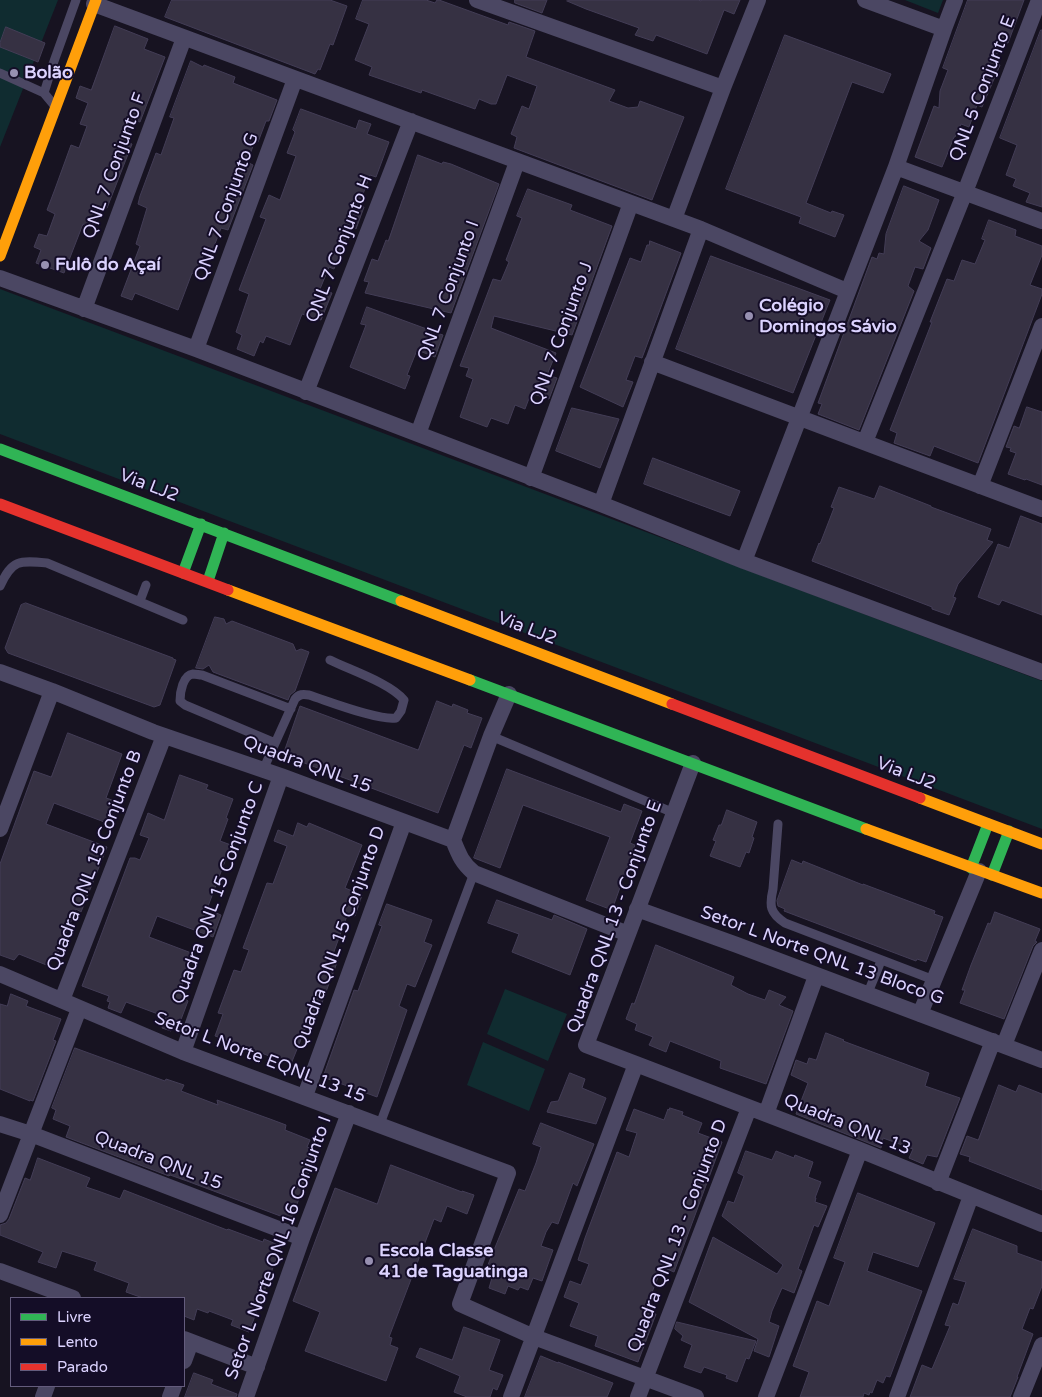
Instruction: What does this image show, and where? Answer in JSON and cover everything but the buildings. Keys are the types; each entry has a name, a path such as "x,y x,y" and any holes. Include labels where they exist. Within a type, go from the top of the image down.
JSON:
{"main road":[{"path":"0,256 95,2"},
{"name":"Via LJ2","path":"0,449 1042,844"},
{"path":"0,504 981,872 1042,893"},
{"path":"183,573 201,524"},
{"path":"208,581 224,533"},
{"path":"981,872 988,824"},
{"path":"981,872 1009,832"}],"street":[{"path":"477,0 723,88"},
{"path":"674,219 758,0"},
{"path":"865,0 944,29"},
{"path":"744,561 896,167 955,0"},
{"name":"QNL 5 Conjunto E","path":"866,442 1039,0"},
{"path":"95,2 184,38 701,229 847,292"},
{"name":"QNL 7 Conjunto F","path":"84,309 184,38"},
{"name":"QNL 7 Conjunto G","path":"196,349 295,79"},
{"name":"QNL 7 Conjunto H","path":"306,392 411,121"},
{"name":"QNL 7 Conjunto I","path":"418,434 518,162"},
{"path":"896,167 1042,221"},
{"name":"QNL 7 Conjunto J","path":"531,478 631,203"},
{"path":"601,504 701,229"},
{"path":"0,278 196,349 601,504 744,561 1042,672"},
{"path":"980,486 1042,326"},
{"path":"652,362 1042,509"},
{"name":"Quadra QNL 15","path":"0,672 164,736 281,776 454,840"},
{"path":"0,829 52,691"},
{"path":"509,694 491,736 454,840 460,858 474,873 628,934"},
{"name":"Quadra QNL 15 Conjunto B","path":"62,1000 164,736"},
{"name":"Quadra QNL 13 - Conjunto E","path":"636,1064 586,1045 693,763"},
{"name":"Quadra QNL 15 Conjunto C","path":"183,1052 281,776"},
{"name":"Quadra QNL 15 Conjunto D","path":"305,1096 404,822"},
{"path":"920,1014 981,872"},
{"name":"Setor L Norte QNL 13 Bloco G","path":"637,910 737,945 1042,1060"},
{"path":"938,1183 998,1043 1042,950"},
{"name":"Setor L Norte EQNL 13 15","path":"0,974 183,1052 508,1173 460,1304 534,1336"},
{"path":"766,1114 816,976"},
{"path":"0,1215 79,1009"},
{"path":"511,1397 636,1064"},
{"name":"Quadra QNL 13","path":"636,1064 860,1150 1042,1224"},
{"name":"Quadra QNL 13 - Conjunto D","path":"638,1397 749,1108"},
{"name":"Setor L Norte QNL 16 Conjunto I","path":"246,1397 302,1238 349,1113"},
{"name":"Quadra QNL 15","path":"0,1124 31,1134 302,1238"},
{"path":"766,1397 860,1150"},
{"path":"897,1397 972,1196"},
{"path":"0,1271 70,1297"},
{"path":"534,1336 696,1397"},
{"path":"185,1354 187,1341 257,1367"},
{"path":"1021,1397 1042,1345"}],"lane":[{"path":"44,93 76,0"},
{"path":"0,73 44,93 56,108"},
{"path":"0,586 10,568 17,564 27,561 47,563 183,620"},
{"path":"140,601 146,585"},
{"path":"263,770 295,699 302,694 389,719 396,718 401,711 404,700 402,696 383,684 330,660"},
{"path":"275,743 185,705 180,701 180,693 186,677 192,674 202,675 291,709"},
{"path":"491,736 674,813"},
{"path":"778,824 771,898 771,909 775,916 785,923 934,980"},
{"path":"380,1124 474,873"},
{"path":"867,994 881,961"}],"green space":[{"name":"Bolão","path":"0,0 58,0 0,147"},
{"path":"905,0 943,0 938,13"},
{"path":"0,289 1042,681 1042,829 0,434"},
{"path":"505,989 567,1014 548,1061 487,1034"},
{"path":"483,1042 545,1069 529,1111 467,1085"}],"traffic: fast":[{"path":"0,449 401,601"},
{"path":"183,573 201,524"},
{"path":"208,581 224,533"},
{"path":"470,680 866,829"},
{"path":"971,868 988,824"},
{"path":"992,875 1009,831"}],"traffic: slow":[{"path":"0,256 96,0"},
{"path":"228,590 470,680"},
{"path":"401,601 672,704"},
{"path":"920,798 1042,844"},
{"path":"866,829 1042,893"}],"traffic: jam":[{"path":"0,504 228,590"},
{"path":"672,704 920,798"}],"place":[{"name":"Bolão","path":"14,73"},
{"name":"Fulô do Açaí","path":"45,265"},
{"name":"Colégio Domingos Sávio","path":"749,316"},
{"name":"Escola Classe 41 de Taguatinga","path":"369,1261"}]}
